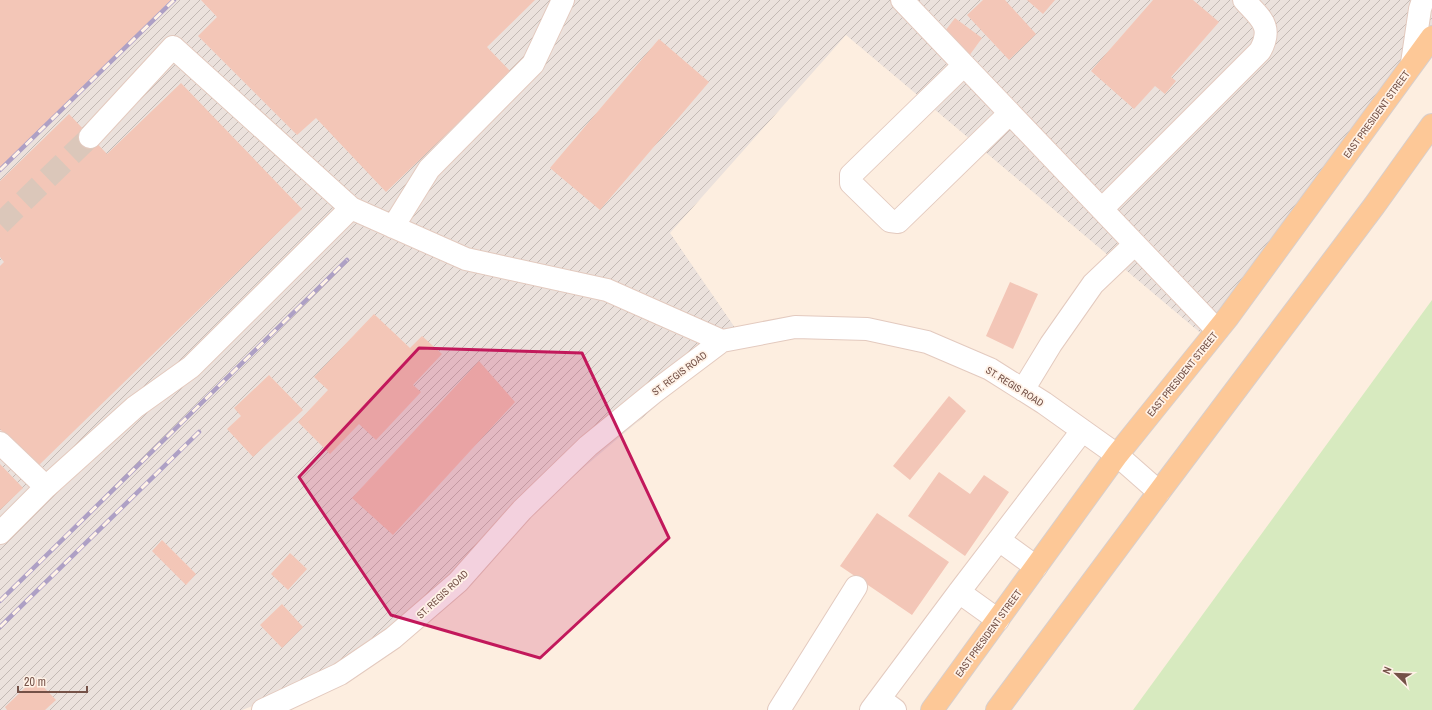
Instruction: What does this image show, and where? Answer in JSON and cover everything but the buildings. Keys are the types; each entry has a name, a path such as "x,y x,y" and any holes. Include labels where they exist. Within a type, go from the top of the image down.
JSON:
{"main road":[{"name":"EAST PRESIDENT STREET","path":"932,710 1117,455 1217,330 1432,37"},
{"path":"998,710 1158,492 1374,206 1432,125"}],"lane":[{"path":"393,227 429,169 533,64 564,0"},
{"path":"902,0 1217,330"},
{"path":"1102,209 1260,51 1266,42 1266,27 1260,17 1244,0"},
{"path":"1412,63 1420,10 1423,0"},
{"path":"90,137 173,47 351,208 466,259 607,290 722,341"},
{"path":"964,65 851,175 851,183 890,221 898,222 1010,113"},
{"path":"0,533 46,487 135,407 191,367 351,208"},
{"path":"1023,390 1051,344 1093,284 1135,244"},
{"name":"ST. REGIS ROAD","path":"265,710 340,674 393,638 458,582 522,510 588,446 653,393 722,341 795,327 867,329 927,342 990,369 1023,390 1117,455 1158,492"},
{"path":"882,706 959,592 1082,431"},
{"path":"0,443 46,487"},
{"path":"999,540 1036,567"},
{"path":"779,710 856,587"},
{"path":"959,592 998,620"}],"highlighted area":[{"path":"419,348 582,353 669,538 540,658 391,615 299,477"}],"shaded area":[{"path":"0,0 1432,0 1432,40 1209,340 846,35 670,233 740,335 340,674 242,710 0,710"}],"green space":[{"path":"1432,300 1432,710 1133,710"}],"tunnel":[{"path":"0,224 90,137"}],"railway":[{"path":"0,170 174,0"},
{"path":"0,601 347,260"},
{"path":"0,627 199,432"}]}
